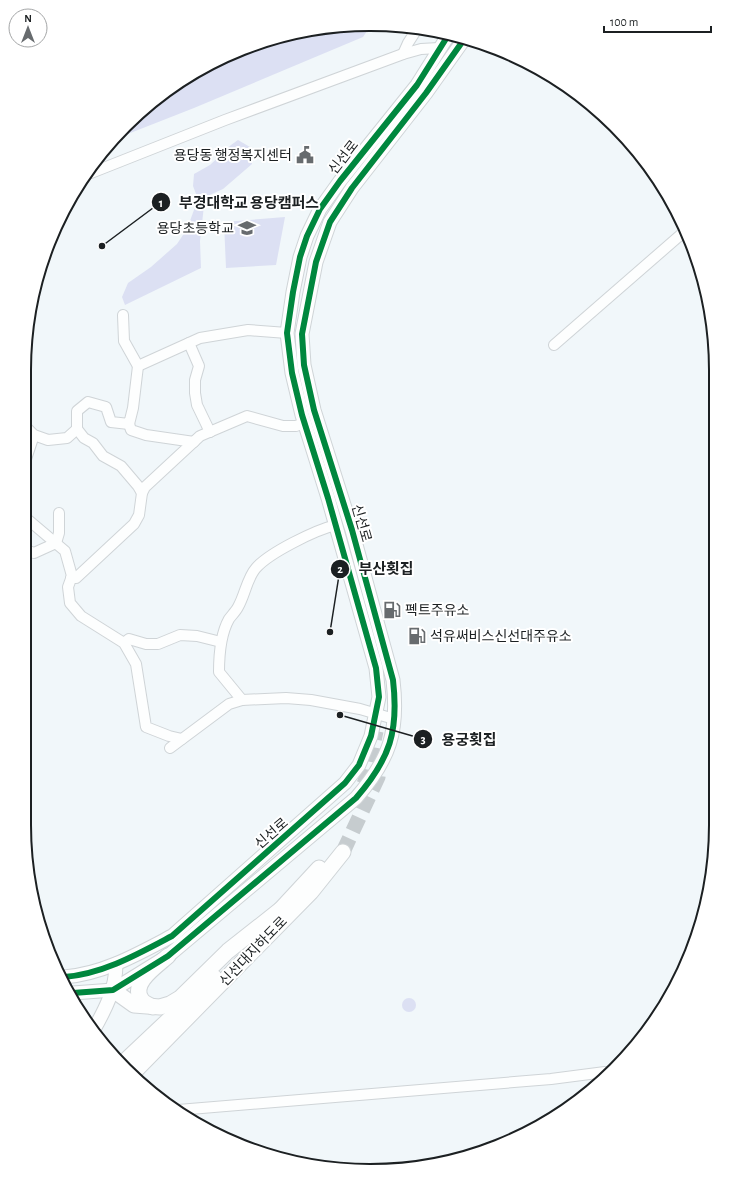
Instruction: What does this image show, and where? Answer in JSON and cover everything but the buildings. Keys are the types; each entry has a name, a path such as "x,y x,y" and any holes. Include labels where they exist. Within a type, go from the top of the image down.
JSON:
{"highway":[{"name":"신선대지하도로","path":"339,850 311,892 155,1043 222,969 280,910 320,866 339,850"},
{"path":"113,990 134,1005 160,1007 170,1004 180,998 228,951 280,910"},
{"path":"153,1007 142,1001 138,992 139,986 144,978 168,956"},
{"path":"126,1061 155,1043"},
{"path":"135,1070 155,1043"}],"main road":[{"name":"신선로","path":"67,977 94,972 116,964 140,954 172,936 345,783 359,765 371,736 379,697 376,668 336,525 304,423 289,357 287,333 292,292 300,257 307,236 320,210 344,175 417,85 445,40"},
{"name":"신선로","path":"75,993 113,990 168,956 356,798 372,778 388,751 393,732 394,719 393,680 352,530 314,410 303,356 302,334 316,262 330,222 352,188 426,93 460,44"},
{"path":"289,357 303,356"},
{"path":"96,1024 113,990 116,977 116,964"}],"street":[{"path":"403,54 414,34"},
{"path":"96,171 225,120 403,54 421,49 439,48"},
{"path":"554,345 681,235"},
{"path":"123,315 124,341 138,366 133,408 129,424 131,430 146,435 194,442"},
{"path":"138,366 200,338 248,330 287,333"},
{"path":"190,343 199,366 195,380 197,405 210,432"},
{"path":"129,424 111,422 106,407 88,402 77,411 77,429 84,438 93,443 103,456 121,466 142,493"},
{"path":"71,578 76,578 134,524 139,515 142,493 145,487 200,436 247,416 283,426 296,426 304,423"},
{"path":"31,432 48,440 67,438 77,429"},
{"path":"31,552 34,553 56,542 59,533 59,514"},
{"path":"31,522 65,551 72,576 68,587 70,603 81,616 124,643 136,664 146,727 169,736 182,739"},
{"path":"242,700 218,672 218,657 221,642 229,620 238,606 255,569 268,558 305,536 326,527 336,525"},
{"path":"124,643 129,639 146,644 158,644 180,635 197,636 221,642"},
{"path":"170,748 229,704 242,700 286,698 311,700 360,708 394,719"},
{"path":"186,1109 551,1079 602,1072"}],"shaded area":[{"path":"367,31 363,37 194,108 125,135 146,115 182,88 201,76 240,57 261,49 304,38 326,34"},
{"path":"238,140 250,147 252,164 223,189 205,197 200,241 201,268 125,305 122,297 128,283 151,267 177,244 187,229 198,199 193,186 194,174 210,165"},
{"path":"285,217 276,265 226,268 224,222"},
{"path":"409,998 414,1000 416,1005 414,1010 409,1012 404,1010 402,1005 404,1000"}],"tunnel":[{"path":"434,67 452,42"},
{"path":"364,784 376,731"},
{"path":"343,852 378,777 379,769"}],"cycle path":[{"path":"67,977 93,972 120,962 172,936 345,783 359,765 371,736 379,697 376,668 328,498 302,415 292,373 287,333 300,257 307,236 320,209 340,181 417,85 445,40"},
{"path":"75,993 113,990 168,956 356,798 377,770 390,744 395,714 393,680 352,530 314,410 304,365 302,334 316,262 330,222 352,188 426,93 461,44"}],"place":[{"name":"용당동 행정복지센터","path":"305,155"},
{"name":"용당초등학교","path":"247,228"},
{"name":"부경대학교 용당캠퍼스","path":"102,246"},
{"name":"펙트주유소","path":"392,610"},
{"name":"부산횟집","path":"330,632"},
{"name":"석유써비스신선대주유소","path":"417,636"},
{"name":"용궁횟집","path":"340,715"}]}
